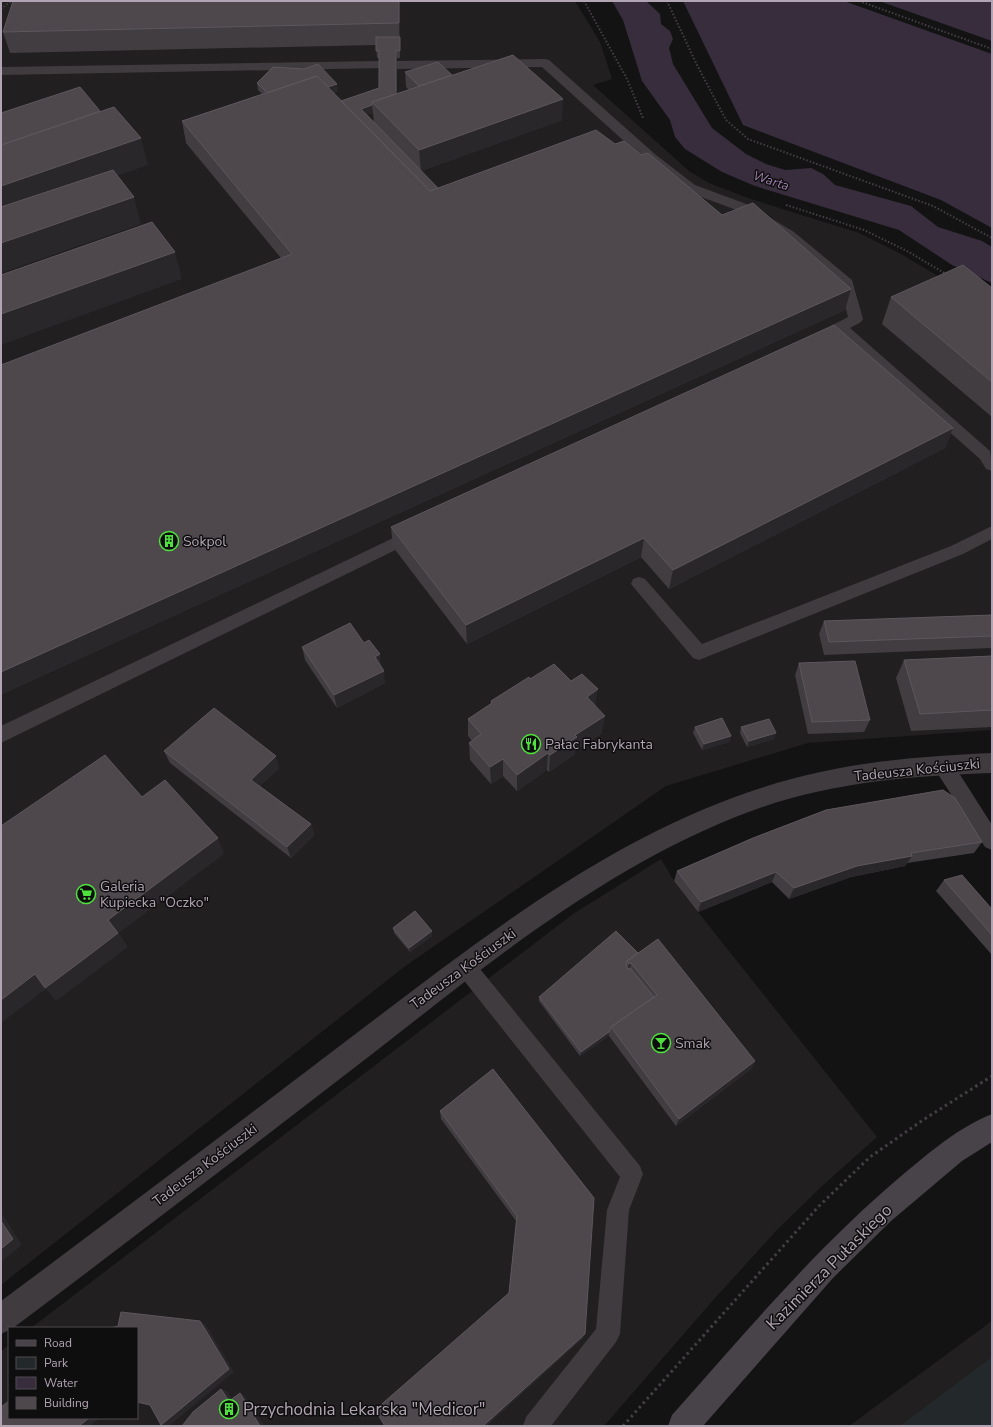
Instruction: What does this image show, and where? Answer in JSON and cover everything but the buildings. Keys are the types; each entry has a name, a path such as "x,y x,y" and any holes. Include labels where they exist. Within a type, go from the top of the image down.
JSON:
{"main road":[{"name":"Kazimierza Pułaskiego","path":"683,1426 761,1336 823,1268 881,1211 952,1152 992,1127"}],"street":[{"name":"Tadeusza Kościuszki","path":"1,1319 465,966 592,877 640,850 695,824 749,802 807,784 871,771 992,762"}],"lane":[{"path":"396,65 545,63 651,158 690,188 744,208 789,235 847,284 856,319 804,345"},
{"path":"1,71 380,65"},
{"path":"840,327 985,455 992,465"},
{"path":"1,735 424,530"},
{"path":"639,584 699,653 957,550 992,532"},
{"path":"943,765 992,841"},
{"path":"465,966 632,1174 618,1210 608,1334 535,1426"}],"path":[{"path":"1,9 11,1"},
{"path":"584,1 627,79 643,118 647,123"},
{"path":"667,1 696,65 726,120 748,139 933,206 992,238"},
{"path":"859,1 992,49"},
{"path":"780,203 864,230 907,251 948,275"},
{"path":"623,1426 819,1206 870,1157 923,1120 992,1076"}],"shaded area":[{"path":"1,1 575,1 600,42 612,79 593,85 689,171 709,183 748,198 859,233 901,254 992,308 992,730 808,743 666,786 404,967 1,1285"},
{"path":"661,859 674,881 698,912 877,1137 821,1187 777,1230 715,1298 604,1426 1,1426 1,1351 8,1346 8,1419 138,1419 138,1327 32,1327 573,914"},
{"path":"992,1321 992,1426 849,1426"}],"green space":[{"path":"992,1357 992,1426 900,1426"}],"water":[{"name":"Warta","path":"612,1 646,1 660,14 661,24 670,31 673,39 669,48 673,64 712,128 746,154 766,164 785,170 811,168 823,174 835,185 911,206 938,227 982,241 992,247 992,283 952,265 899,230 755,186 722,172 685,149 675,137 670,120 642,81 623,20"},
{"path":"683,1 844,1 992,54 992,228 941,200 743,125"},
{"path":"879,1 992,1 992,41"}],"place":[{"name":"Sokpol","path":"169,541"},
{"name":"Pałac Fabrykanta","path":"531,744"},
{"name":"Galeria Kupiecka \"Oczko\"","path":"86,894"},
{"name":"Smak","path":"661,1043"},
{"name":"Przychodnia Lekarska \"Medicor\"","path":"229,1409"}]}
